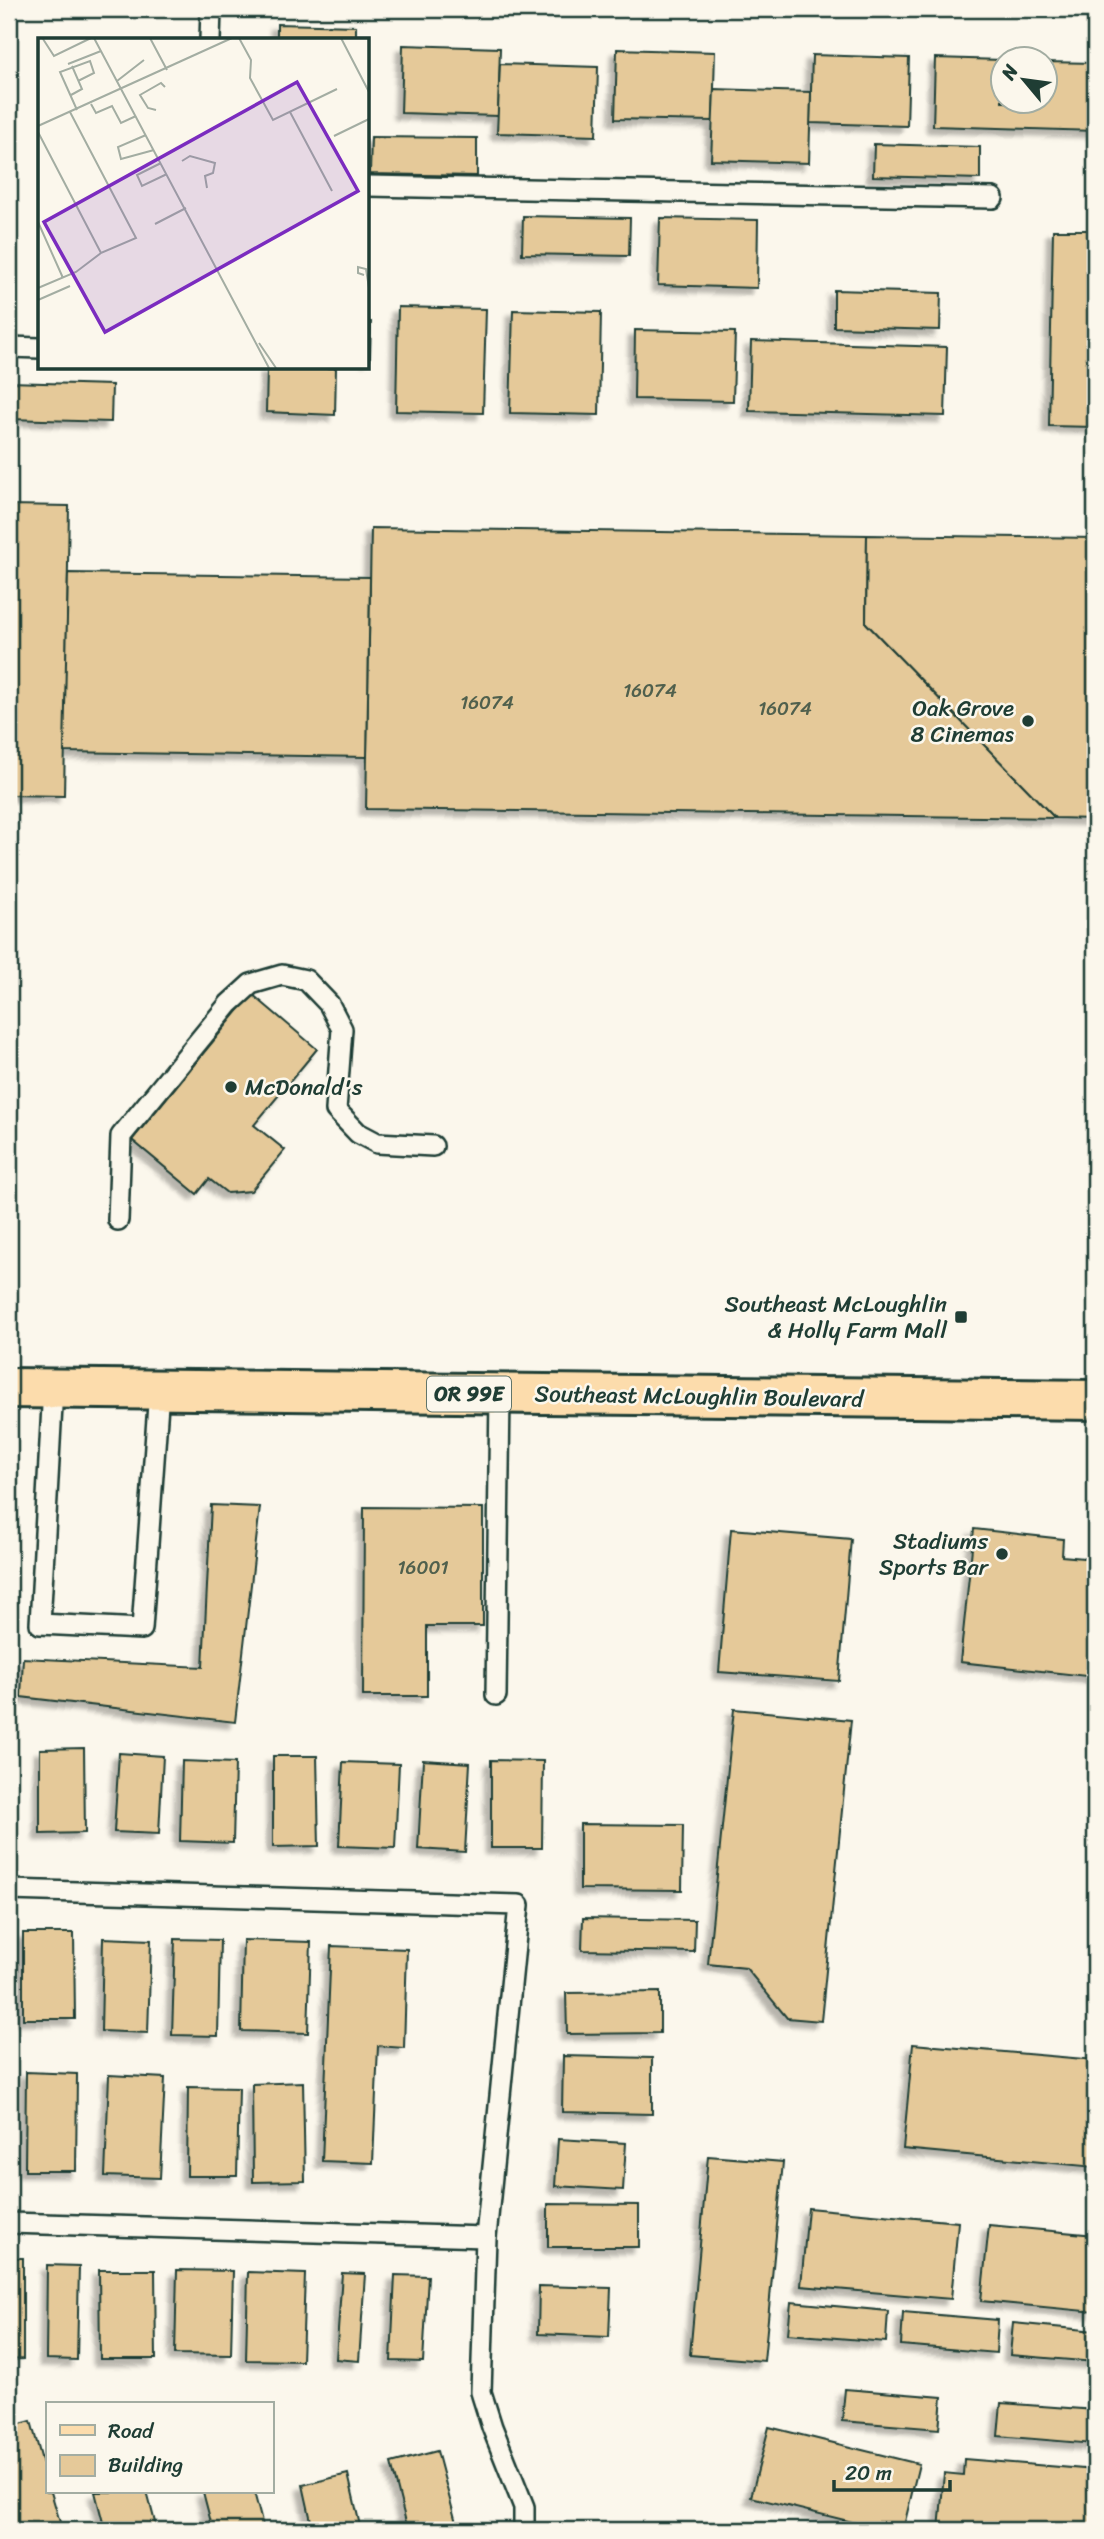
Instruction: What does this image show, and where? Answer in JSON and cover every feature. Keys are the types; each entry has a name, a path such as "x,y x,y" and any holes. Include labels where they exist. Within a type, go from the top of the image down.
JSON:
{"main road":[{"name":"Southeast McLoughlin Boulevard","path":"9,1388 1095,1400"}],"lane":[{"path":"210,38 211,9"},
{"path":"369,186 993,198"},
{"path":"9,347 38,348"},
{"path":"118,1220 121,1136 229,1004 251,984 282,975 306,980 329,1004 342,1029 336,1110 358,1133 377,1143 433,1146"},
{"path":"53,1388 40,1624 142,1629 159,1390"},
{"path":"496,1695 500,1394"},
{"path":"9,1890 519,1905 486,2237 481,2392 524,2507 524,2530"},
{"path":"9,2223 486,2237"}],"building":[{"path":"277,24 356,26 356,38 277,38"},
{"path":"403,45 500,48 498,116 401,113"},
{"path":"617,49 715,52 713,121 615,119"},
{"path":"812,55 909,58 907,126 810,123"},
{"path":"935,58 988,60 988,116 1058,116 1058,62 1095,63 1095,131 933,126"},
{"path":"500,64 598,67 596,136 497,133"},
{"path":"714,89 811,92 809,163 711,160"},
{"path":"371,137 477,138 477,176 370,174"},
{"path":"874,144 980,147 980,179 873,176"},
{"path":"523,216 630,218 629,256 522,254"},
{"path":"9,218 12,218 10,297 9,297"},
{"path":"660,218 758,220 757,288 658,285"},
{"path":"1053,230 1095,230 1095,427 1049,426"},
{"path":"834,290 941,293 940,330 834,327"},
{"path":"398,307 486,309 483,413 396,411"},
{"path":"513,310 601,312 599,415 510,413"},
{"path":"369,322 371,322 370,359"},
{"path":"635,330 735,332 733,401 634,399"},
{"path":"751,341 947,347 945,416 749,411"},
{"path":"267,369 336,369 335,415 266,412"},
{"path":"9,382 112,385 111,422 9,419"},
{"path":"9,505 69,506 64,796 9,795"},
{"path":"371,528 867,535 866,623 1055,818 366,809"},
{"name":"Oak Grove 8 Cinemas","path":"867,535 1095,538 1095,819 1055,818 866,623"},
{"path":"68,573 370,577 367,757 64,752"},
{"name":"McDonald's","path":"252,994 317,1049 254,1125 285,1150 251,1191 227,1193 209,1179 197,1194 132,1140"},
{"path":"9,1500 12,1500 9,1552"},
{"path":"211,1505 260,1507 235,1722 21,1697 23,1658 203,1667"},
{"path":"364,1507 483,1508 483,1626 427,1626 427,1696 363,1696"},
{"path":"731,1529 851,1539 839,1681 719,1672"},
{"path":"974,1529 1063,1539 1062,1556 1095,1559 1095,1677 960,1662"},
{"path":"734,1709 851,1720 821,2021 787,2018 746,1968 708,1964"},
{"path":"84,1748 85,1833 40,1834 40,1749"},
{"path":"119,1753 163,1756 159,1834 114,1832"},
{"path":"273,1756 317,1756 319,1846 273,1847"},
{"path":"423,1760 470,1763 465,1852 418,1849"},
{"path":"491,1760 543,1761 542,1848 491,1848"},
{"path":"182,1761 235,1763 233,1843 180,1841"},
{"path":"343,1762 399,1764 395,1848 339,1846"},
{"path":"580,1824 683,1825 682,1890 580,1889"},
{"path":"583,1918 695,1920 694,1952 582,1950"},
{"path":"23,1933 74,1933 75,2019 23,2019"},
{"path":"103,1938 151,1940 148,2033 101,2031"},
{"path":"175,1939 220,1940 218,2036 172,2035"},
{"path":"243,1940 311,1942 308,2033 241,2031"},
{"path":"331,1946 407,1949 404,2048 378,2046 373,2163 322,2161"},
{"path":"660,1992 660,2033 567,2034 566,1993"},
{"path":"913,2044 1095,2060 1095,2167 903,2149"},
{"path":"563,2056 652,2058 652,2114 562,2112"},
{"path":"26,2072 77,2074 76,2171 25,2171"},
{"path":"109,2075 165,2078 160,2178 105,2176"},
{"path":"303,2082 305,2181 253,2182 252,2084"},
{"path":"188,2087 239,2088 237,2176 187,2176"},
{"path":"558,2139 626,2143 623,2190 555,2186"},
{"path":"708,2156 783,2162 764,2361 690,2355"},
{"path":"548,2204 639,2205 639,2247 548,2247"},
{"path":"808,2208 958,2222 951,2299 801,2286"},
{"path":"989,2225 1095,2235 1095,2312 981,2301"},
{"path":"9,2258 23,2258 23,2359 9,2360"},
{"path":"47,2265 79,2266 77,2360 46,2359"},
{"path":"99,2270 155,2270 156,2359 100,2359"},
{"path":"177,2270 233,2271 231,2355 175,2354"},
{"path":"248,2272 305,2274 302,2361 246,2360"},
{"path":"342,2273 365,2274 359,2361 336,2359"},
{"path":"395,2275 428,2276 423,2362 391,2361"},
{"path":"539,2286 611,2288 609,2337 538,2334"},
{"path":"791,2302 888,2311 886,2342 788,2334"},
{"path":"903,2312 998,2320 996,2353 901,2345"},
{"path":"1013,2323 1095,2331 1095,2362 1010,2355"},
{"path":"845,2389 942,2397 939,2429 842,2421"},
{"path":"1001,2403 1095,2410 1094,2444 998,2436"},
{"path":"31,2421 46,2475 46,2494 52,2494 62,2529 13,2530 9,2514 9,2427"},
{"path":"769,2427 919,2464 903,2530 885,2530 751,2497"},
{"path":"437,2451 458,2530 408,2530 391,2463"},
{"path":"964,2459 1095,2470 1091,2530 939,2530 944,2473 963,2475"},
{"path":"348,2474 361,2530 313,2530 303,2485"},
{"path":"96,2494 148,2494 157,2530 105,2530"},
{"path":"204,2494 255,2494 264,2530 213,2530"}],"place":[{"name":"Oak Grove 8 Cinemas","path":"1028,721"},
{"name":"McDonald's","path":"231,1087"},
{"name":"Southeast McLoughlin & Holly Farm Mall","path":"961,1317"},
{"name":"Stadiums Sports Bar","path":"1002,1554"}]}
